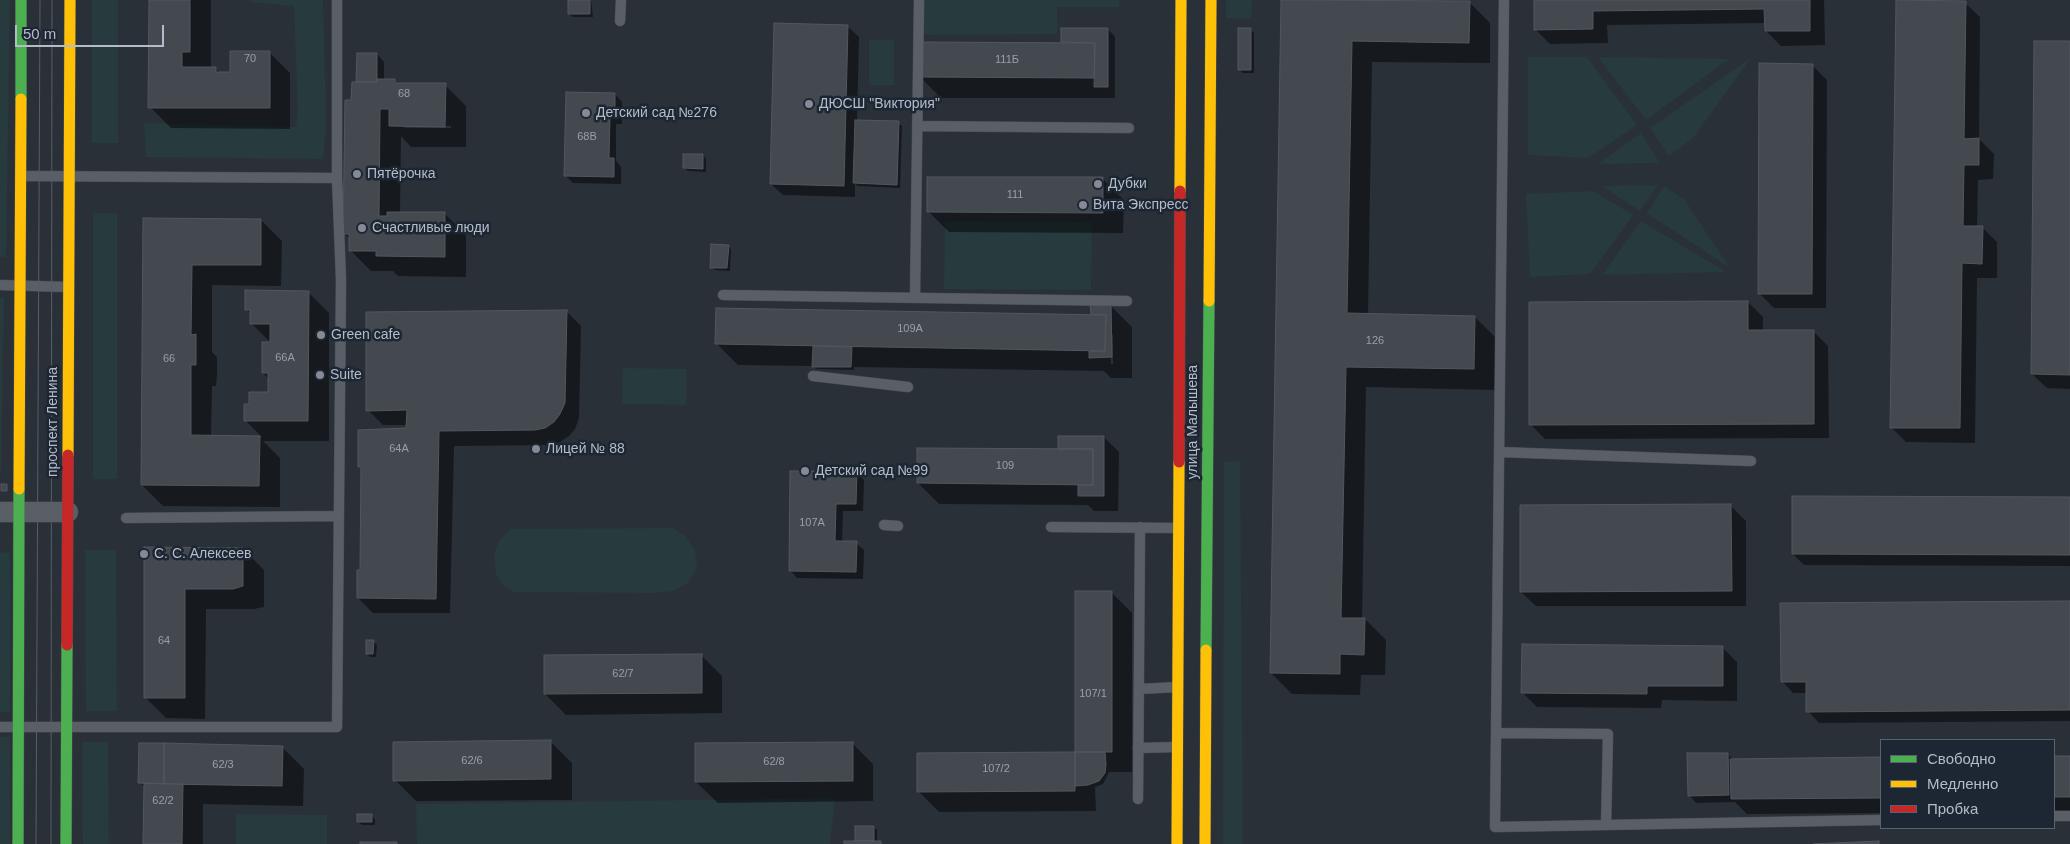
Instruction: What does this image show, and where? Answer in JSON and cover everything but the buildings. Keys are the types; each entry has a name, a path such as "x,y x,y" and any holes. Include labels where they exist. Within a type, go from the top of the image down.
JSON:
{"main road":[{"path":"18,844 18,727 10,512 20,286 21,0"},
{"name":"проспект Ленина","path":"66,844 70,0"},
{"name":"улица Малышева","path":"1177,844 1180,0"},
{"name":"улица Малышева","path":"1205,844 1211,0"}],"street":[{"path":"10,512 68,512"}],"lane":[{"path":"0,727 337,727 341,280 337,178 337,0"},
{"path":"620,21 621,0"},
{"path":"915,297 919,0"},
{"path":"1504,0 1495,827 1880,820"},
{"path":"917,126 1129,128"},
{"path":"21,176 337,178"},
{"path":"0,285 68,287"},
{"path":"723,295 1127,301"},
{"path":"813,376 908,387"},
{"path":"1499,452 1751,462"},
{"path":"126,518 339,516"},
{"path":"884,525 898,526"},
{"path":"1051,527 1178,528"},
{"path":"1138,799 1140,527"},
{"path":"1139,689 1178,687"},
{"path":"1496,733 1608,734 1606,825"},
{"path":"1138,748 1178,747"},
{"path":"2055,816 2070,816"}],"green space":[{"path":"0,0 10,0 6,257 0,257"},
{"path":"92,0 118,0 118,143 92,143"},
{"path":"250,0 323,0 326,122 323,159 146,157 144,123 296,127 298,111 294,6 250,2"},
{"path":"923,0 1119,0 1119,7 1057,7 1057,34 923,35"},
{"path":"1226,0 1252,0 1251,19 1226,18"},
{"path":"869,40 894,40 894,85 869,85"},
{"path":"1528,57 1587,57 1637,125 1588,158 1528,155"},
{"path":"1598,57 1729,59 1646,120"},
{"path":"1751,58 1693,138 1669,156 1650,128"},
{"path":"1641,133 1660,163 1598,164"},
{"path":"1658,185 1640,211 1602,186"},
{"path":"1664,186 1684,199 1730,268 1647,213"},
{"path":"1593,191 1633,215 1590,274 1530,277 1526,194"},
{"path":"93,213 117,213 117,479 93,479"},
{"path":"945,221 1092,222 1091,290 944,289"},
{"path":"1641,221 1726,272 1602,275"},
{"path":"0,298 4,298 1,474 0,474"},
{"path":"623,368 687,369 686,405 622,404"},
{"path":"1240,461 1243,844 1223,844 1224,462"},
{"path":"673,528 686,537 695,550 697,567 689,582 674,591 653,593 514,592 503,585 496,574 494,553 499,541 511,529"},
{"path":"85,550 116,550 117,711 86,711"},
{"path":"0,552 10,553 10,712 0,712"},
{"path":"0,737 10,737 10,844 0,844"},
{"path":"82,742 108,742 109,844 83,844"},
{"path":"835,798 830,844 417,844 416,804"},
{"path":"236,814 327,815 327,844 236,844"}],"tram line":[{"path":"36,844 40,0"},
{"path":"51,844 52,0"}],"traffic: fast":[{"path":"21,0 21,99"},
{"path":"1206,650 1209,301"},
{"path":"18,844 19,489"},
{"path":"66,844 67,645"}],"traffic: slow":[{"path":"68,455 70,0"},
{"path":"1180,191 1181,0"},
{"path":"1209,301 1211,0"},
{"path":"19,489 21,99"},
{"path":"1177,844 1179,462"},
{"path":"1205,844 1206,650"}],"traffic: jam":[{"path":"1179,462 1180,191"},
{"path":"67,645 68,455"}],"place":[{"name":"ДЮСШ \"Виктория\"","path":"809,104"},
{"name":"Детский сад №276","path":"586,113"},
{"name":"Пятёрочка","path":"357,174"},
{"name":"Дубки","path":"1098,184"},
{"name":"Вита Экспресс","path":"1083,205"},
{"name":"Счастливые люди","path":"362,228"},
{"name":"Green cafe","path":"321,335"},
{"name":"Suite","path":"320,375"},
{"name":"Лицей № 88","path":"536,449"},
{"name":"Детский сад №99","path":"805,471"},
{"name":"С. С. Алексеев","path":"144,554"}]}
